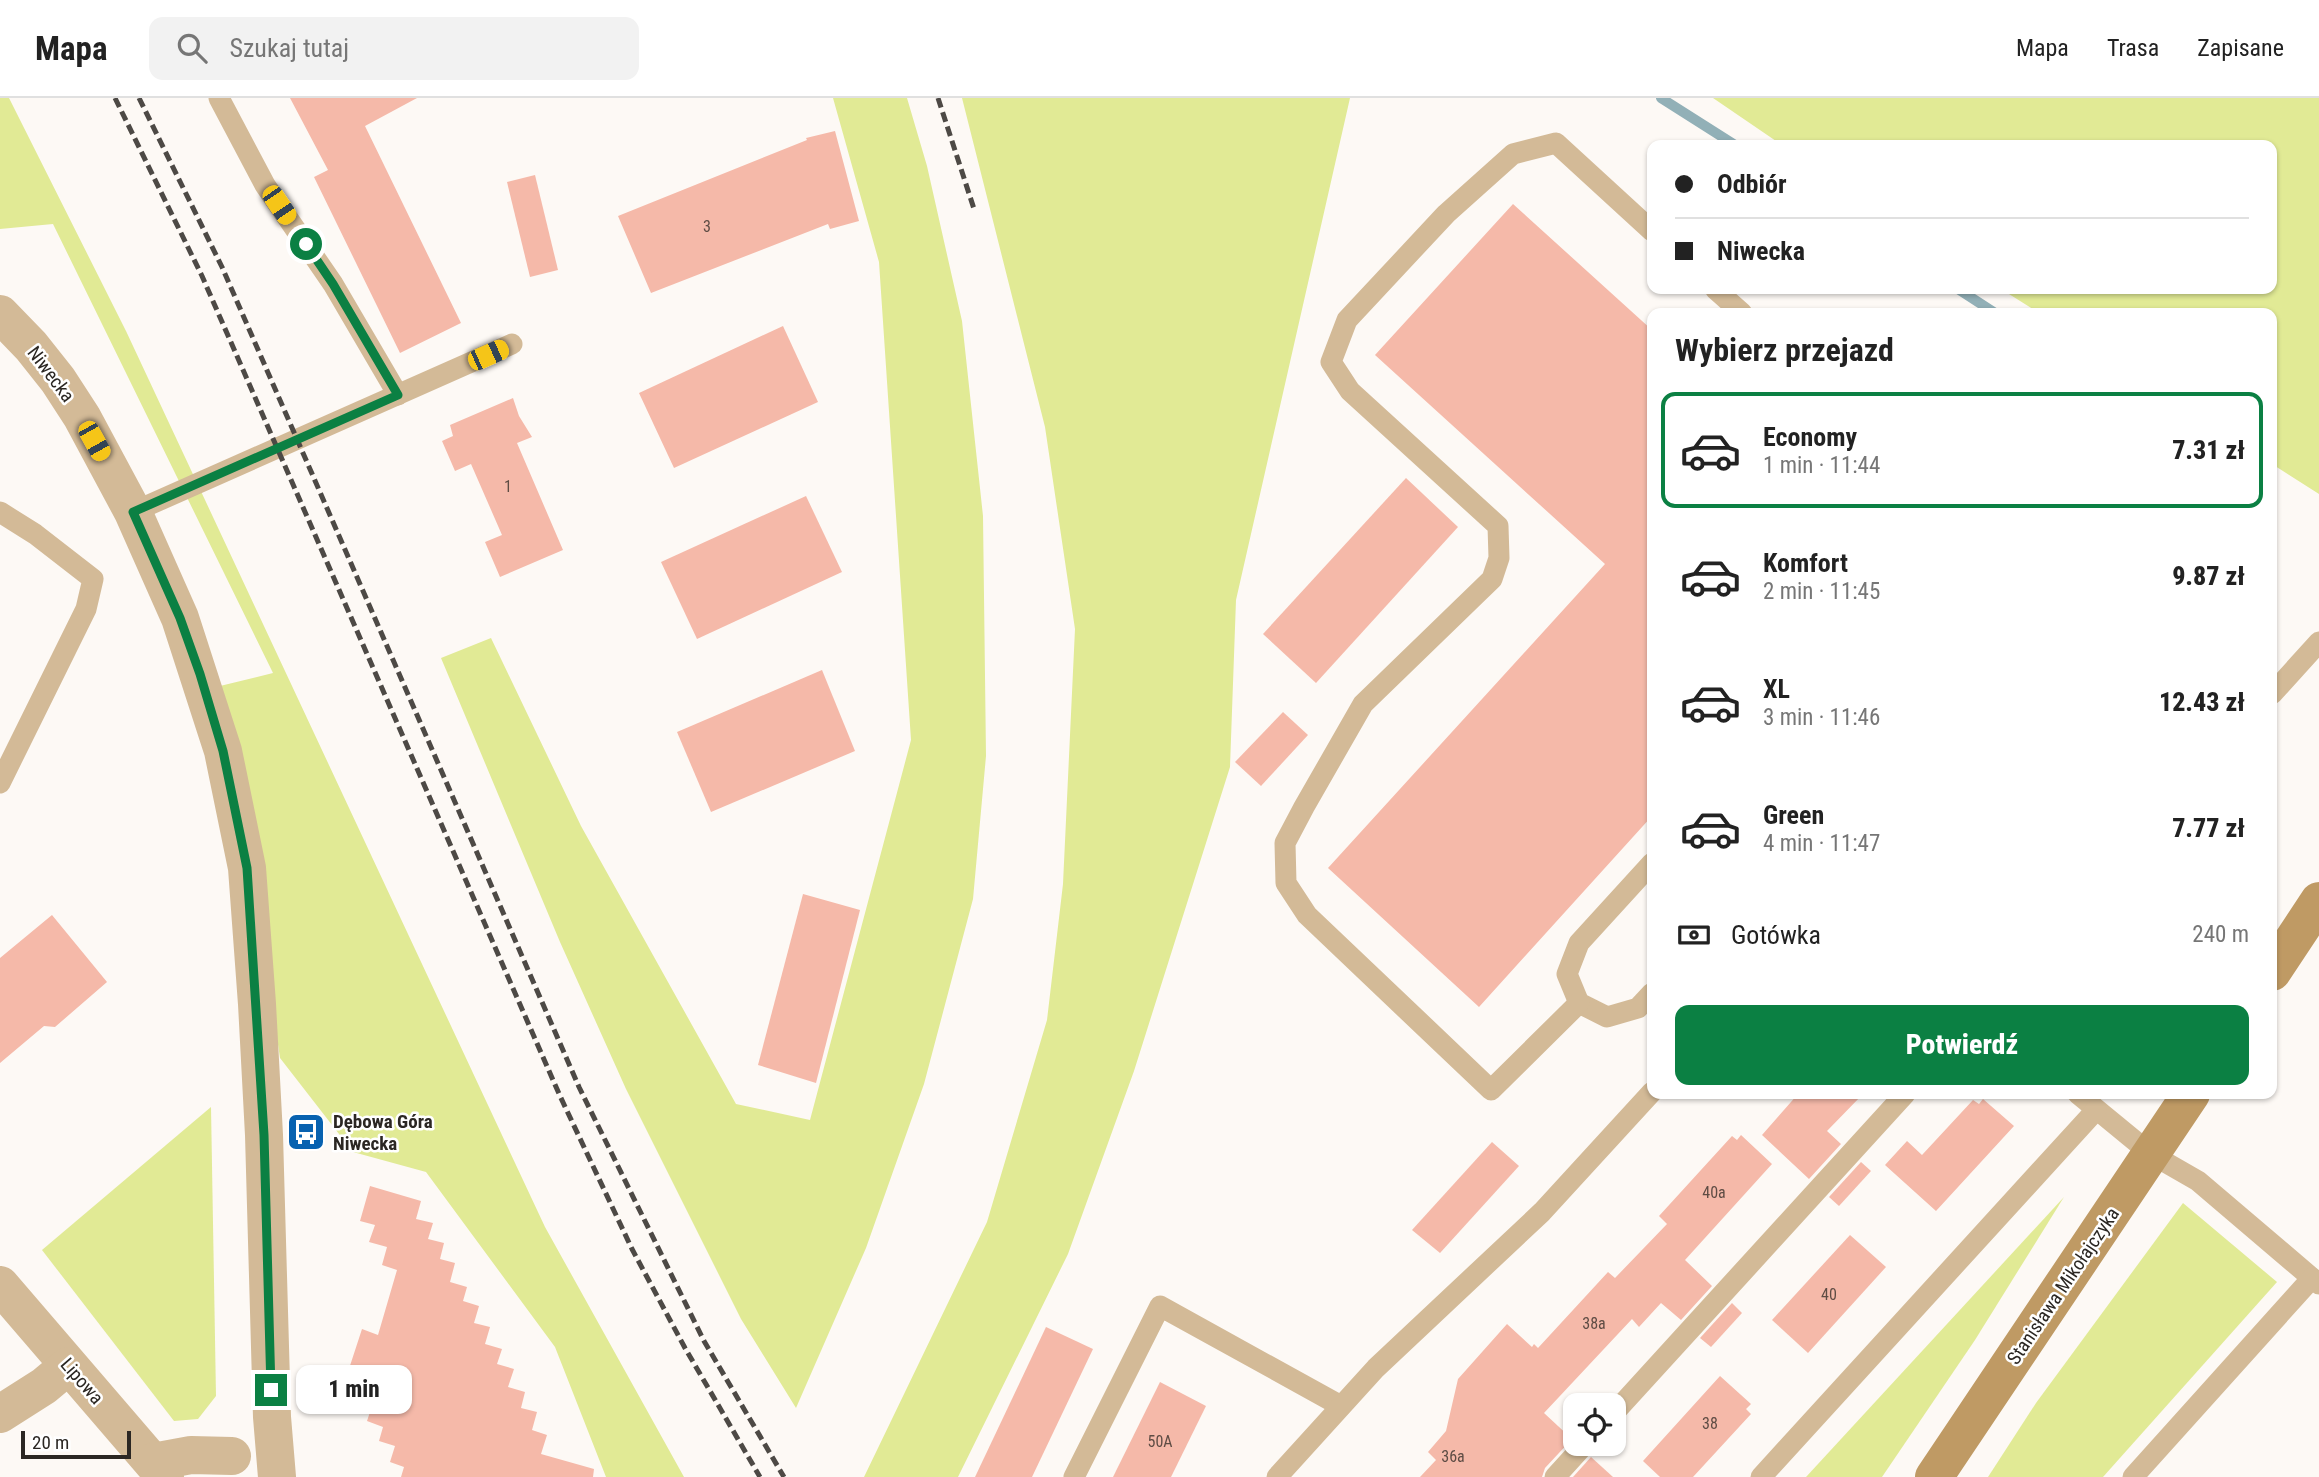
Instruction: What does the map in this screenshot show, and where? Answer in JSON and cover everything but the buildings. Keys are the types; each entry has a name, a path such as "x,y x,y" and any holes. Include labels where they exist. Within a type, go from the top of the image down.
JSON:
{"street":[{"name":"Niwecka","path":"0,314 31,346 58,380 82,417 133,512 180,618 223,751 247,868 264,1135 272,1417 277,1477"},
{"path":"2277,966 2314,918"},
{"name":"Stanisława Mikołajczyka","path":"1934,1477 2188,1099"},
{"name":"Lipowa","path":"0,1285 159,1470"},
{"path":"0,1414 44,1386 68,1366"},
{"path":"159,1470 191,1455 229,1466 272,1417"}],"lane":[{"path":"219,98 265,185 333,284 398,395"},
{"path":"1578,1003 1491,1090 1307,915 1286,883 1285,843 1363,704 1492,579 1499,558 1498,526 1350,391 1343,381 1331,362 1347,320 1446,214 1513,154 1556,143 1647,226"},
{"path":"1721,294 1736,308"},
{"path":"133,512 512,344"},
{"path":"0,512 35,534 93,579 86,609 0,783"},
{"path":"2277,688 2319,642"},
{"path":"1647,868 1579,943 1567,974 1578,1003 1607,1017 1638,1008 1647,998"},
{"path":"1277,1477 1376,1368 1542,1212 1647,1097"},
{"path":"1626,1400 1900,1099"},
{"path":"2084,1099 2151,1154 2198,1181 2316,1281 2133,1477"},
{"path":"1761,1477 2096,1110"},
{"path":"1074,1477 1160,1306 1341,1406"},
{"path":"1555,1477 1574,1456"}],"green space":[{"path":"0,98 9,98 126,331 545,1227 684,1477 606,1477 555,1347 426,1172 353,1152 280,1058 231,725 220,686 273,673 53,224 0,229"},
{"path":"833,98 907,98 927,166 962,321 983,516 986,756 973,899 924,1084 866,1248 796,1408 741,1319 626,1089 560,942 441,658 491,638 581,826 736,1104 810,1120 911,740 879,262"},
{"path":"962,98 1350,98 1236,600 1230,767 1134,1071 1068,1254 958,1477 864,1477 987,1222 1047,1020 1063,884 1075,629 1045,427"},
{"path":"1713,98 2319,98 2319,494 2277,467 2277,308 2031,308 2009,294 2277,294 2277,140 1775,140"},
{"path":"211,1107 216,1396 198,1419 174,1421 42,1250"},
{"path":"2064,1197 1975,1340 1882,1477 1806,1477"},
{"path":"2183,1203 2277,1282 2103,1477 1988,1477 2036,1403"}],"waterway":[{"path":"1661,98 1727,140"},
{"path":"1966,294 1987,308"}],"railway":[{"path":"115,98 202,276 560,1096 632,1249 685,1348 760,1477"},
{"path":"139,98 222,267 579,1087 704,1341 784,1477"},
{"path":"938,98 975,212"}],"place":[{"name":"Dębowa Góra Niwecka","path":"306,1132"}],"route":[{"path":"271,1390 264,1135 247,868 223,751 200,674 180,618 133,512 398,395 333,284 306,244"}]}
